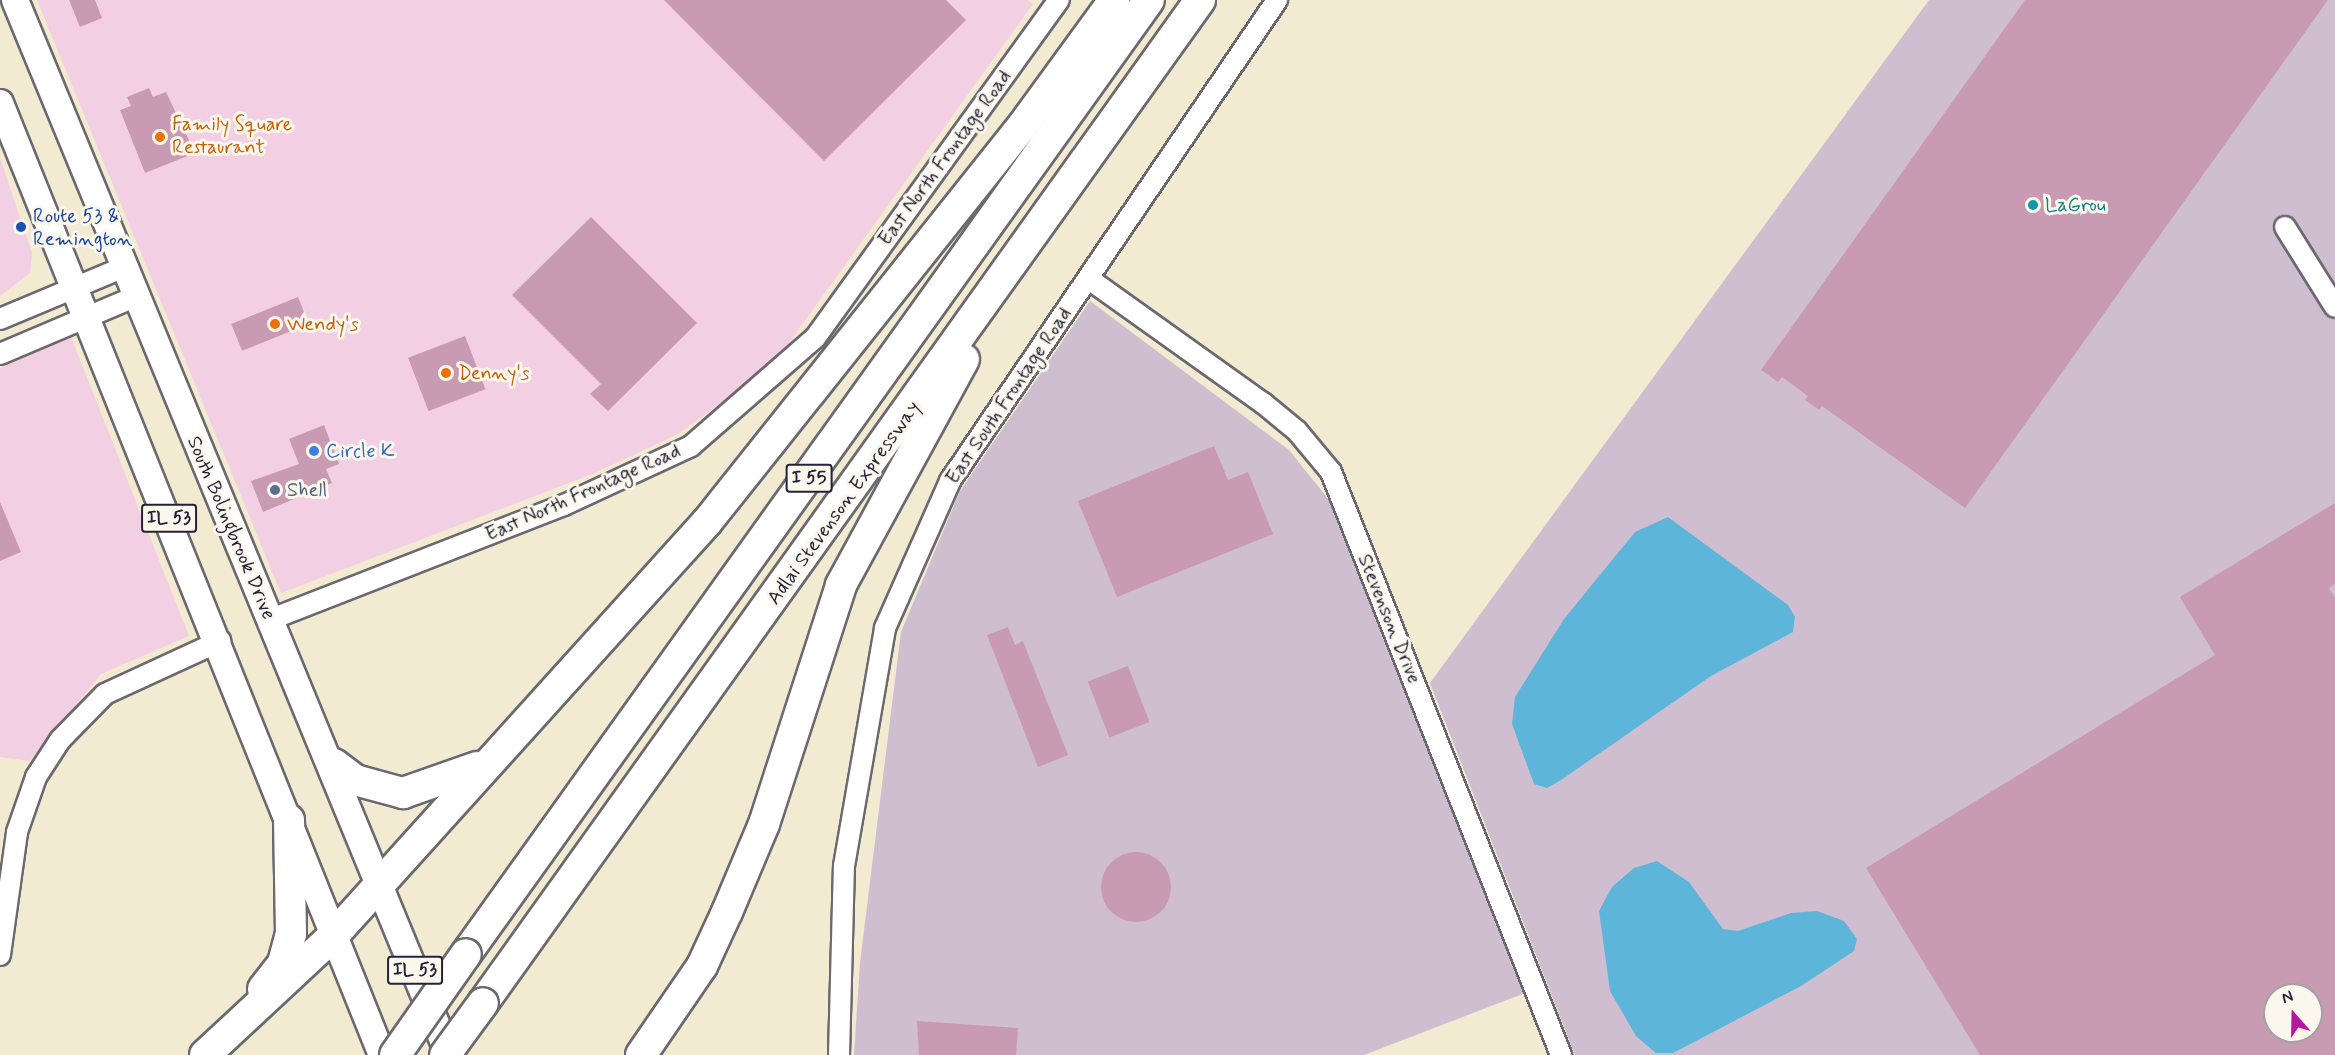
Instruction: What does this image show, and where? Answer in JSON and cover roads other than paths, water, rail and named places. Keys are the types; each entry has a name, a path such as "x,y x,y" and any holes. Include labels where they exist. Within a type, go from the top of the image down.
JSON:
{"highway":[{"path":"205,1055 242,1017 333,936 488,762 556,694 707,522 1023,125 1114,0"},
{"name":"I 55","path":"395,1055 1149,0"},
{"name":"Adlai Stevenson Expressway","path":"447,1055 994,294 1200,0"},
{"path":"641,1055 702,966 764,824 841,585 939,412 994,294"},
{"path":"334,764 355,780 403,793 453,779 488,762"},
{"path":"242,1017 282,963 291,934 289,820"}],"main road":[{"name":"South Bolingbrook Drive","path":"15,0 134,297 269,620 334,764 447,1055"},
{"name":"IL 53","path":"0,102 85,318 220,641 333,936 382,1055"}],"street":[{"name":"East North Frontage Road","path":"269,620 564,505 700,438 815,338 1059,0"},
{"name":"East South Frontage Road","path":"839,1055 844,866 885,628 950,481 1277,0"},
{"path":"2285,227 2335,307"},
{"path":"0,319 123,268"},
{"name":"Stevenson Drive","path":"1089,279 1263,403 1297,431 1331,472 1561,1055"},
{"path":"0,354 134,297"},
{"path":"0,955 17,832 36,777 60,740 105,694 220,641"}],"water":[{"path":"1668,517 1788,605 1795,617 1793,632 1711,676 1561,780 1547,788 1534,784 1512,724 1515,697 1564,619 1635,532"},
{"path":"1657,861 1689,882 1723,929 1738,931 1791,913 1817,911 1844,921 1857,939 1854,951 1801,986 1673,1053 1656,1053 1636,1036 1610,991 1599,911 1612,887 1634,868"}],"place":[{"name":"Family Square Restaurant","path":"160,137"},
{"name":"LaGrou","path":"2033,205"},
{"name":"Route 53 & Remington","path":"21,227"},
{"name":"Wendy's","path":"275,324"},
{"name":"Denny's","path":"446,373"},
{"name":"Circle K","path":"314,451"},
{"name":"Shell","path":"275,490"}]}
